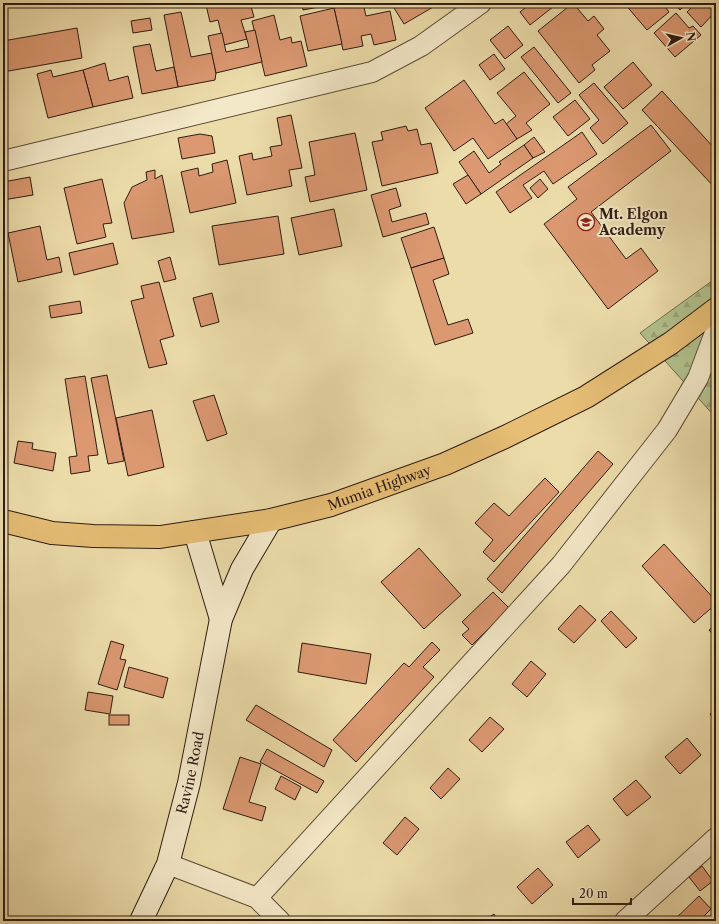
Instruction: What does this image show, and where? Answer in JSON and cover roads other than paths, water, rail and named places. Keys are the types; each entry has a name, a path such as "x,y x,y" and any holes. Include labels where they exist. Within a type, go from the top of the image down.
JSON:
{"highway":[{"name":"Mumia Highway","path":"3,521 52,533 93,536 160,537 271,520 331,505 445,464 505,437 586,397 671,343 716,308"}],"street":[{"path":"3,161 372,72 421,46 481,3"},
{"path":"257,898 561,566 667,430 698,378 716,330"},
{"name":"Ravine Road","path":"141,921 168,864 191,775 222,619 242,569 271,520"},
{"name":"Ravine Road","path":"195,532 222,619"},
{"path":"625,921 716,838"},
{"path":"168,864 257,898 280,921"}],"place":[{"name":"Mt. Elgon Academy","path":"586,222"}]}
